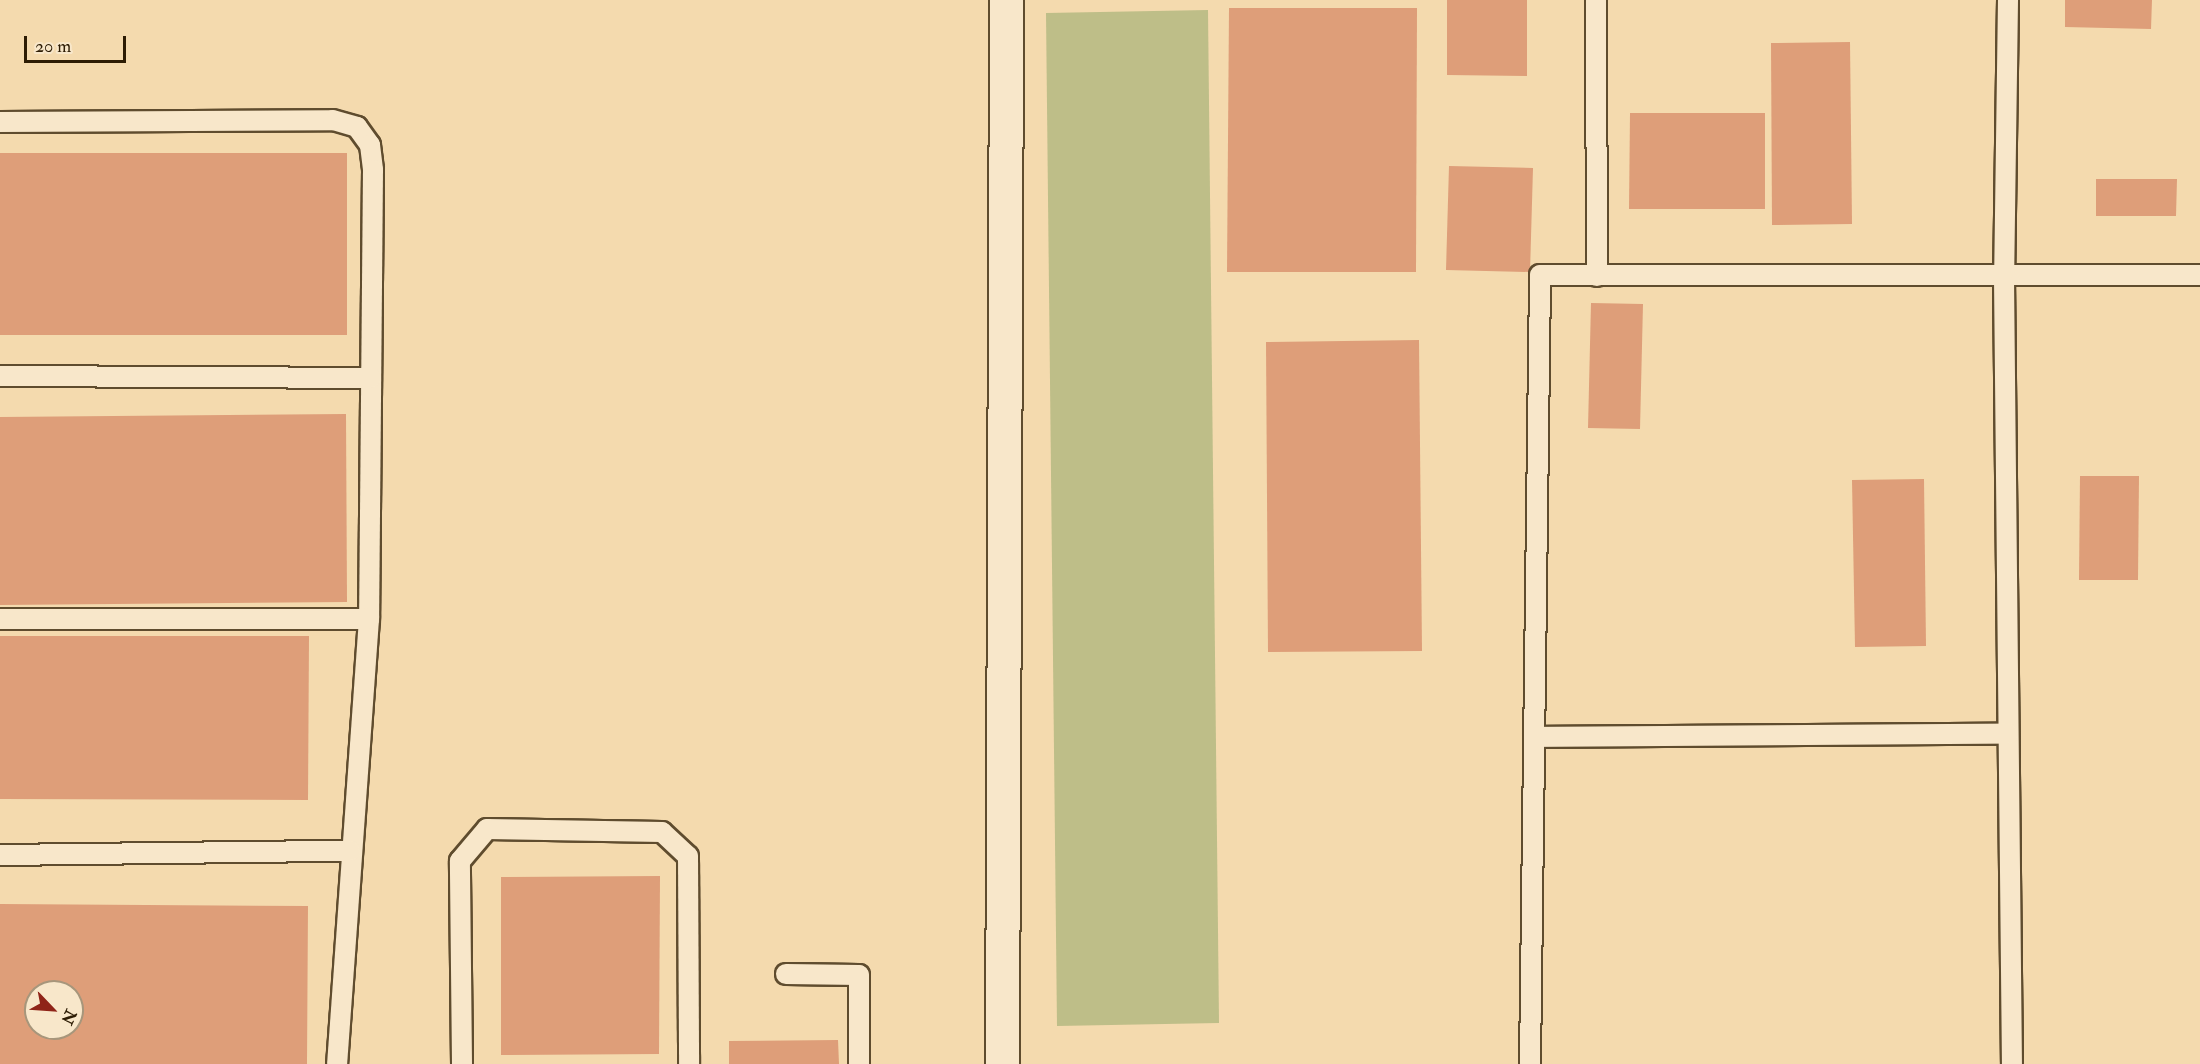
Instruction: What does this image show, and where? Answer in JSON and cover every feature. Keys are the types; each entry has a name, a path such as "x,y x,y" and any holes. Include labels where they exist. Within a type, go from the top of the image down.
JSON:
{"street":[{"path":"1002,1064 1006,0"}],"lane":[{"path":"1596,0 1598,276"},
{"path":"2008,0 2004,278 2012,1064"},
{"path":"0,122 333,120 357,127 370,145 373,170 369,619 350,851 337,1064"},
{"path":"1530,1064 1540,275 2004,278 2200,275"},
{"path":"0,376 371,378"},
{"path":"0,619 369,619"},
{"path":"1534,737 2008,734"},
{"path":"462,1064 460,861 487,829 662,832 688,856 689,1064"},
{"path":"0,855 350,851"},
{"path":"786,974 859,975 859,1064"}],"green space":[{"path":"1208,10 1219,1023 1057,1026 1046,13"}],"building":[{"path":"1447,0 1527,0 1527,76 1447,75"},
{"path":"2065,0 2152,0 2151,29 2065,27"},
{"path":"1229,8 1417,8 1416,272 1227,272"},
{"path":"1850,42 1852,224 1772,225 1771,43"},
{"path":"1630,113 1765,113 1765,209 1629,209"},
{"path":"0,153 347,153 347,335 0,335"},
{"path":"1449,166 1533,168 1530,272 1446,270"},
{"path":"2096,179 2177,179 2176,216 2096,216"},
{"path":"1591,303 1643,304 1640,429 1588,428"},
{"path":"1419,340 1422,651 1268,652 1266,342"},
{"path":"346,414 347,602 0,605 0,417"},
{"path":"2080,476 2139,476 2138,580 2079,580"},
{"path":"1924,479 1926,646 1855,647 1852,480"},
{"path":"0,636 309,636 308,800 0,799"},
{"path":"660,876 659,1054 501,1055 501,877"},
{"path":"0,904 308,906 307,1064 0,1064"},
{"path":"838,1040 839,1064 729,1064 729,1041"}]}
